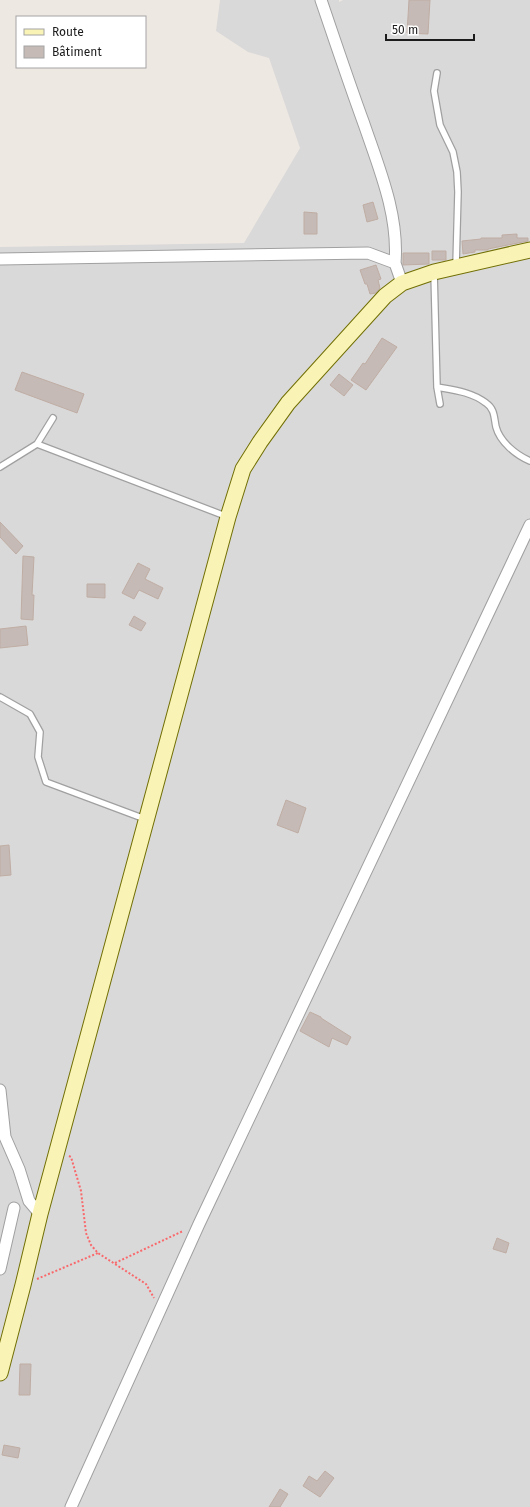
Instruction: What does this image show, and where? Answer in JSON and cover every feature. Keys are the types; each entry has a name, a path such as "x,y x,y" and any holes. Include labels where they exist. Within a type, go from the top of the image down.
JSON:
{"street":[{"path":"321,0 377,162 391,209 395,240 395,258 402,282"},
{"path":"0,1373 24,1286 40,1214 228,517 243,469 288,402 385,296 402,282 456,266 530,250"},
{"path":"0,260 368,253 395,258"},
{"path":"71,1507 199,1224 530,525"},
{"path":"0,1090 5,1137 19,1169 29,1201 40,1214"},
{"path":"0,1269 14,1208"}],"lane":[{"path":"437,72 434,91 440,125 453,152 457,172 458,192 456,266"},
{"path":"434,272 437,387 440,404"},
{"path":"437,387 472,394 487,403 495,413 496,428 503,442 530,461"},
{"path":"0,467 37,444 53,418"},
{"path":"37,444 228,517"},
{"path":"0,697 30,714 40,732 38,757 46,782 147,819"}],"path":[{"path":"58,1150 71,1158 81,1191 86,1233 91,1245 98,1253 146,1284 160,1309"},
{"path":"115,1263 199,1224"},
{"path":"24,1286 98,1253"}],"shaded area":[{"path":"220,0 339,0 339,2 343,0 530,0 530,1507 0,1507 0,247 244,243 300,148 269,58 248,52 216,31"}],"building":[{"path":"409,0 430,0 428,34 407,33"},
{"path":"373,202 378,219 367,222 363,205"},
{"path":"304,212 317,213 317,234 304,234"},
{"path":"517,234 517,238 528,238 528,241 488,250 475,250 475,252 463,254 462,241 481,238 502,238 502,235"},
{"path":"432,251 446,251 446,260 432,260"},
{"path":"403,253 429,253 429,264 403,265"},
{"path":"376,265 381,279 378,280 380,288 376,293 370,294 360,270"},
{"path":"382,338 397,347 366,390 351,380 363,363 365,364"},
{"path":"22,372 84,394 77,413 15,390"},
{"path":"339,374 353,385 344,396 330,385"},
{"path":"0,522 23,546 16,554 0,537"},
{"path":"23,556 34,557 32,595 34,595 33,620 21,619"},
{"path":"138,563 150,569 145,579 163,588 158,599 139,590 134,599 122,593"},
{"path":"87,584 105,584 105,598 87,597"},
{"path":"134,616 146,623 141,631 129,625"},
{"path":"26,626 28,645 0,648 0,629"},
{"path":"286,800 306,808 298,833 277,825"},
{"path":"9,845 11,875 0,876 0,846"},
{"path":"310,1012 321,1017 351,1037 347,1045 332,1038 329,1047 300,1031"},
{"path":"497,1238 509,1243 506,1253 493,1249"},
{"path":"20,1364 31,1364 30,1395 19,1395"},
{"path":"4,1445 20,1448 18,1458 2,1455"},
{"path":"325,1471 334,1478 320,1497 303,1486 309,1476 317,1481"},
{"path":"280,1489 288,1494 280,1507 269,1507"}]}
